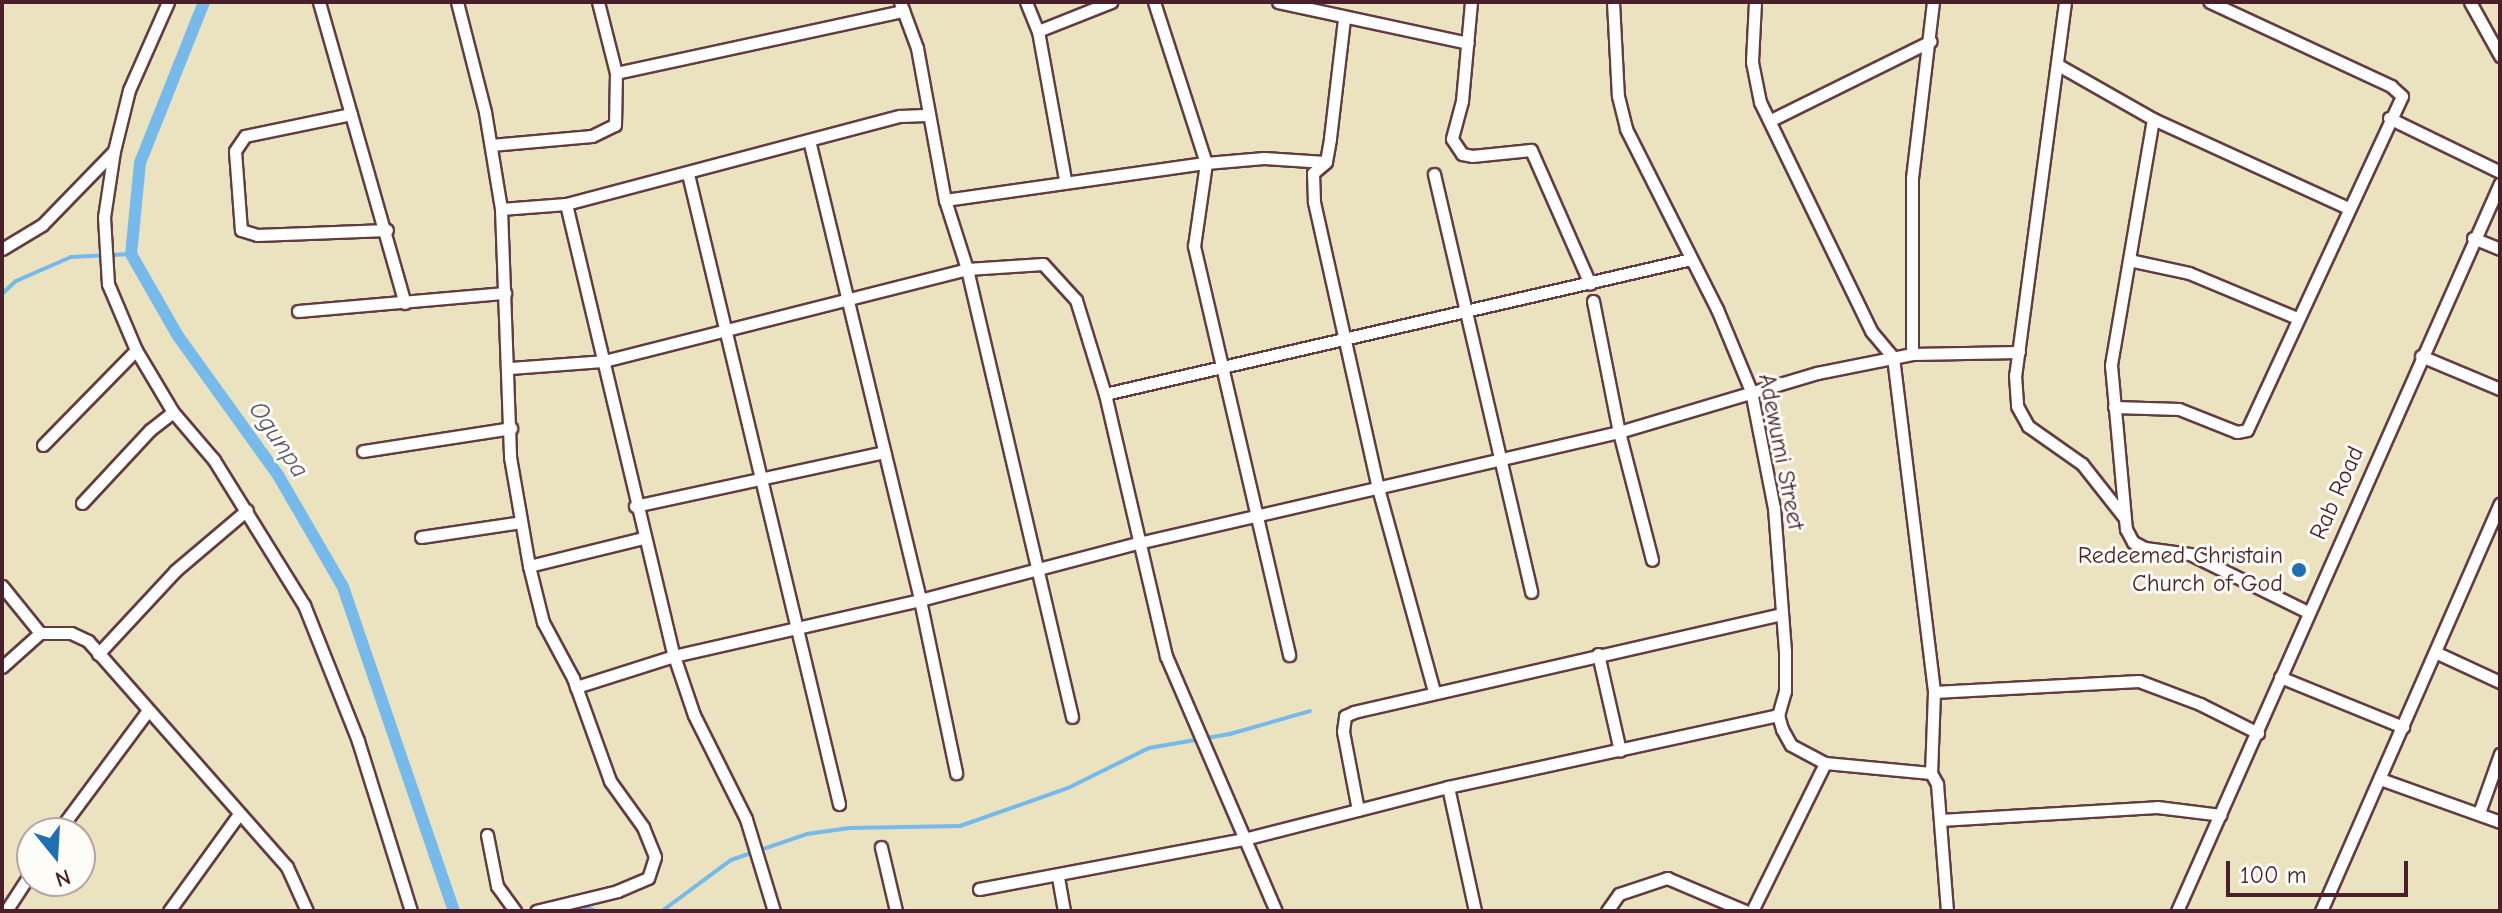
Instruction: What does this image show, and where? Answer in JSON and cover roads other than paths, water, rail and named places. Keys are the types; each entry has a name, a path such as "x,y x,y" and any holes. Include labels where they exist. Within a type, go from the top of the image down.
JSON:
{"street":[{"path":"168,2 129,90 111,165 104,217 108,284 136,350 173,412 247,510 328,658 411,911"},
{"path":"319,2 387,230 405,303"},
{"path":"457,2 491,145 501,209 510,457 529,566 543,622 576,687 610,781 643,827 656,867 648,878 618,891 584,895 536,911"},
{"path":"491,145 608,133 615,125 616,73 598,2"},
{"path":"1026,2 1038,31 1065,180"},
{"path":"1038,31 1111,2"},
{"path":"1154,2 1206,163 1194,246 1225,370 1253,516 1289,655"},
{"path":"1278,2 1344,19 1468,43"},
{"path":"1471,2 1468,43 1452,139 1462,154 1472,156 1531,150 1590,284"},
{"name":"Adewumi Street","path":"1613,2 1618,96 1626,129 1691,259 1751,391 1774,508 1785,691 1778,715"},
{"path":"1755,2 1752,62 1771,120 1871,331 1893,357 1934,692 1931,773 1937,784 1947,911"},
{"path":"1912,354 1912,178 1931,41 1933,2"},
{"path":"2065,2 2015,375 2022,419 2082,464 2123,516"},
{"path":"2114,407 2179,409 2237,432 2247,430 2346,207 2402,96 2398,90 2210,2"},
{"path":"2470,2 2500,56"},
{"path":"616,73 902,7 924,78 926,115 945,200 967,269 1072,717"},
{"path":"1344,19 1326,162 1313,173 1314,202 1378,488 1434,692"},
{"path":"1771,120 1931,41"},
{"path":"2058,65 2153,119 2346,207"},
{"path":"351,114 245,136 235,151 241,230 257,235 387,230"},
{"path":"501,209 566,204 900,116 926,115"},
{"path":"2389,118 2500,172"},
{"path":"2153,119 2111,365 2123,516 2133,542 2145,548 2190,554 2308,612"},
{"path":"809,140 920,600 956,773"},
{"path":"2,249 42,225 114,151"},
{"path":"945,200 1065,180 1206,163 1264,158 1326,162"},
{"path":"688,174 721,329 799,629 839,804"},
{"path":"1434,174 1531,592"},
{"name":"Rab Road","path":"2177,911 2500,183"},
{"path":"566,204 635,506 674,656 694,715 746,819 774,911"},
{"path":"2473,238 2500,249"},
{"path":"1105,394 1225,370 1345,336 1590,284 1691,259"},
{"path":"2129,260 2189,273 2297,318"},
{"path":"509,368 604,361 967,269 1043,264 1076,300 1105,394 1166,656 1276,911"},
{"path":"298,311 505,293"},
{"path":"1593,301 1619,432 1652,560"},
{"path":"43,445 136,350"},
{"path":"576,687 674,656 920,600 1138,543 1619,432 1751,391 1893,357 2019,352"},
{"path":"2421,356 2500,389"},
{"path":"82,503 150,430 173,412"},
{"path":"363,451 511,428"},
{"path":"635,506 884,452"},
{"path":"2321,911 2383,780 2500,504"},
{"path":"98,654 175,571 247,510"},
{"path":"421,537 521,522"},
{"path":"529,566 643,538"},
{"path":"2,586 40,633"},
{"path":"1358,810 1345,716 1434,692 1779,615"},
{"path":"2,667 40,633 71,633 98,654 146,713 287,867 307,911"},
{"path":"2435,652 2500,682"},
{"path":"1598,654 1620,751"},
{"path":"2280,677 2403,727"},
{"path":"1934,692 2139,681 2258,733"},
{"path":"69,817 146,713"},
{"path":"979,889 1058,877 1244,839 1448,787 1778,715 1791,745 1825,763 1931,773"},
{"path":"2479,813 2500,754"},
{"path":"1752,911 1825,763"},
{"path":"2383,780 2500,822"},
{"path":"1448,787 1475,911"},
{"path":"1940,820 2157,807 2221,815"},
{"path":"169,911 239,814"},
{"path":"487,835 497,886 515,911"},
{"path":"881,847 896,911"},
{"path":"1058,877 1064,911"},
{"path":"1607,911 1627,889 1667,878 1745,911"}],"waterway":[{"name":"Ogunpa","path":"204,2 140,163 131,254 178,336 278,475 343,587 454,911"},
{"path":"2,294 16,281 71,257 131,254"},
{"path":"662,911 731,860 807,834 850,828 960,826 1068,788 1149,748 1230,734 1310,711"},
{"path":"576,904 596,911"}],"place":[{"name":"Redeemed Christain Church of God","path":"2299,570"}]}
